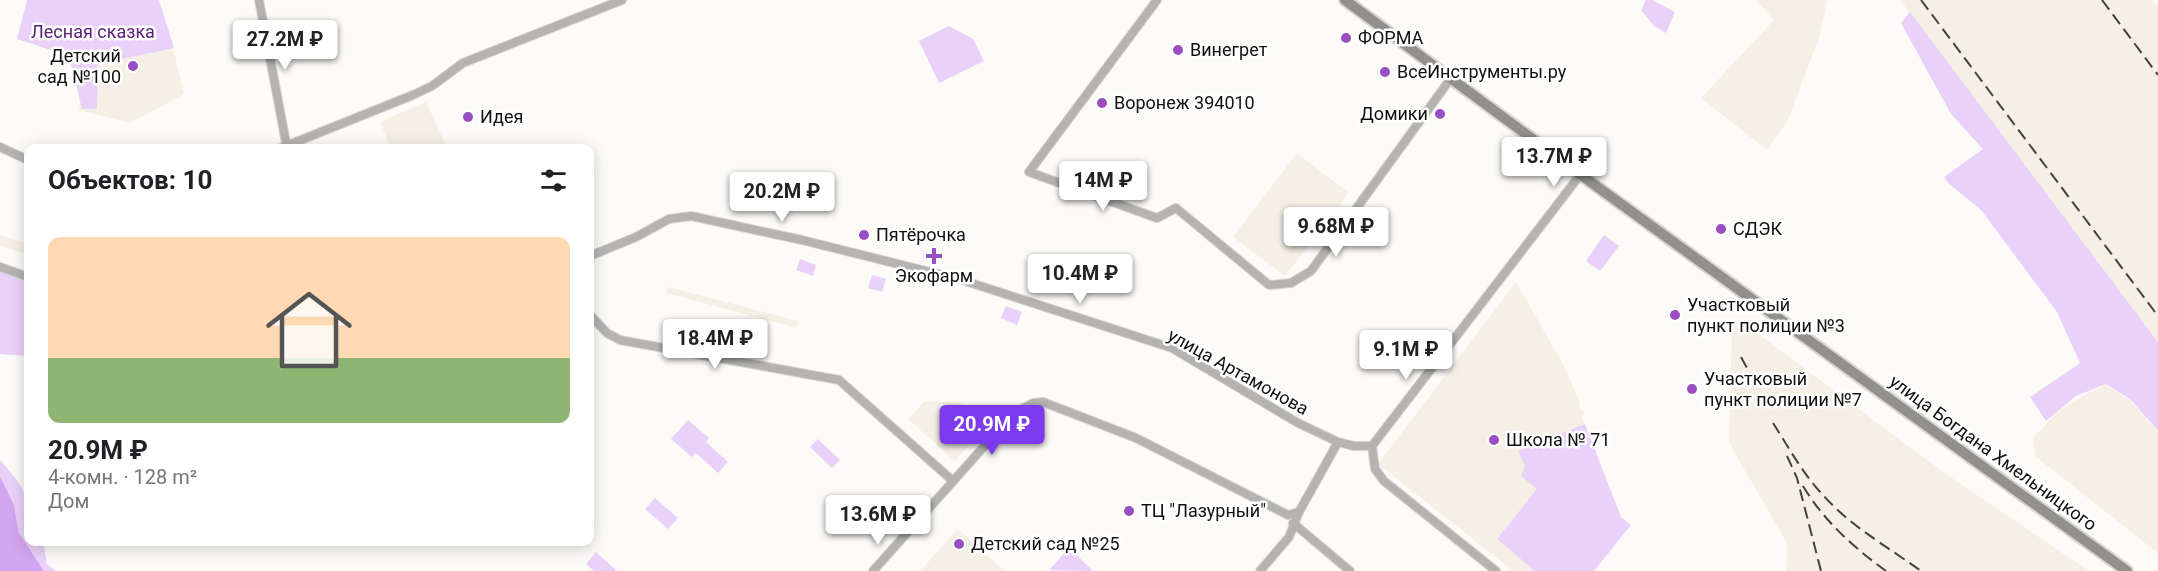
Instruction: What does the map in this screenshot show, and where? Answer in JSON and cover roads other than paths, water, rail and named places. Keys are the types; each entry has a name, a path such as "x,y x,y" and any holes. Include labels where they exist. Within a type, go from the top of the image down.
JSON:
{"main road":[{"name":"улица Богдана Хмельницкого","path":"1345,0 2127,571"}],"street":[{"path":"259,0 284,144"},
{"path":"295,144 432,86 463,63 622,0"},
{"path":"1157,0 1029,172 1157,218 1176,208 1269,285 1291,283 1311,271 1451,78"},
{"path":"0,147 24,158"},
{"path":"1496,571 1384,481 1375,469 1372,446 1581,174"},
{"name":"улица Артамонова","path":"594,254 636,237 669,219 691,216 802,240 962,280 1172,348 1298,423 1338,442 1354,446 1372,446"},
{"path":"0,267 24,276"},
{"path":"594,320 604,331 620,340 839,380 953,481"},
{"path":"873,571 1013,414 1033,403 1043,402 1136,438 1288,515 1299,512"},
{"path":"1260,571 1289,537 1293,523 1338,442"},
{"path":"1293,523 1350,571"}],"railway":[{"path":"1921,0 2158,316"},
{"path":"2102,0 2158,75"},
{"path":"1741,357 1754,381"},
{"path":"1773,423 1809,478 1834,506 1857,526 1921,571"},
{"path":"1787,456 1797,478 1821,571"},
{"path":"1803,486 1820,511 1840,533 1886,571"}],"place":[{"name":"ФОРМА","path":"1346,38"},
{"name":"Винегрет","path":"1178,50"},
{"name":"Детский сад №100","path":"133,66"},
{"name":"ВсеИнструменты.ру","path":"1385,72"},
{"name":"Воронеж 394010","path":"1102,103"},
{"name":"Домики","path":"1440,114"},
{"name":"Идея","path":"468,117"},
{"name":"СДЭК","path":"1721,229"},
{"name":"Пятёрочка","path":"864,235"},
{"name":"Экофарм","path":"934,256"},
{"name":"Участковый пункт полиции №3","path":"1675,315"},
{"name":"Участковый пункт полиции №7","path":"1692,389"},
{"name":"Школа № 71","path":"1494,440"},
{"name":"ТЦ \"Лазурный\"","path":"1129,511"},
{"name":"Детский сад №25","path":"959,544"}],"park label":[{"name":"Лесная сказка","path":"93,32"}]}
